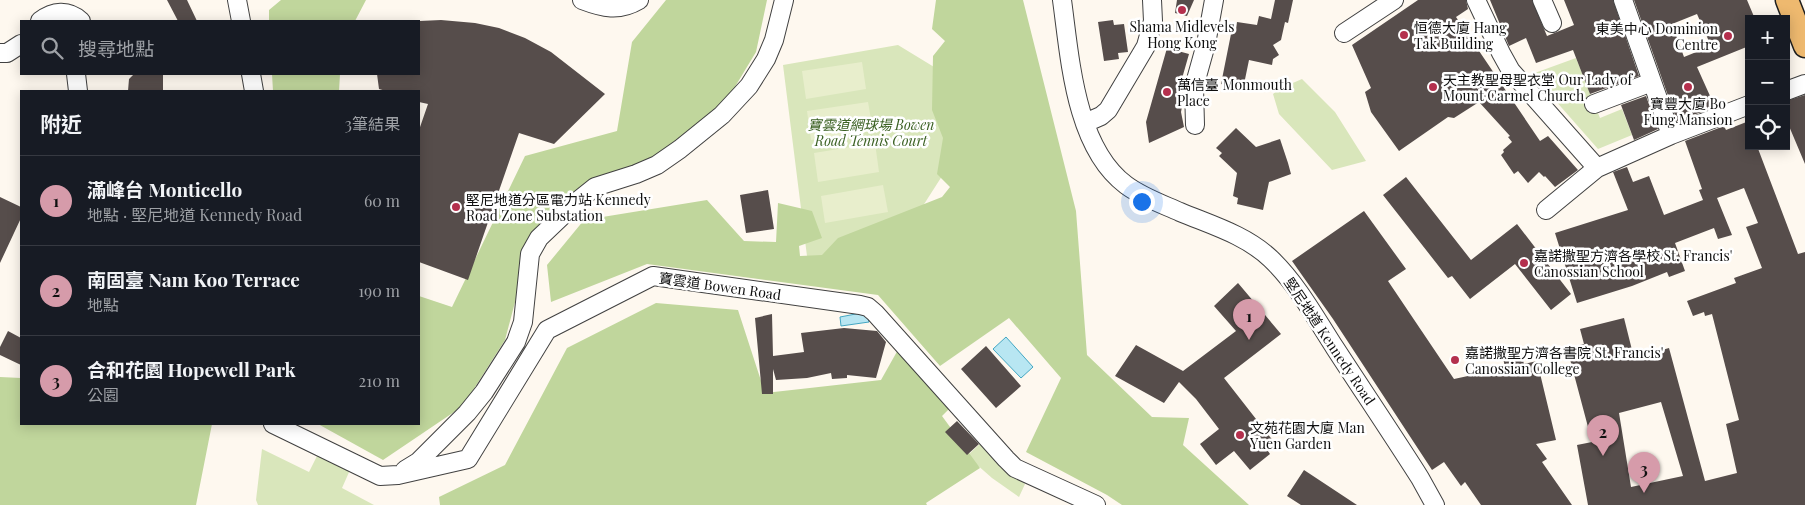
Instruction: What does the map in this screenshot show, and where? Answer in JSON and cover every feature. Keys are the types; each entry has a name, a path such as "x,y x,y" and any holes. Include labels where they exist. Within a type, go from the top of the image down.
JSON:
{"main road":[{"path":"1787,0 1805,46"}],"street":[{"path":"40,20 50,0"},
{"path":"72,0 80,20"},
{"path":"237,0 241,20"},
{"path":"582,0 609,9 625,7 639,0"},
{"path":"398,474 418,462 467,412 484,392 511,351 524,322 530,254 538,238 580,199 595,188 657,165 722,115 749,86 766,59 774,40 784,0"},
{"name":"堅尼地道 Kennedy Road","path":"1062,0 1074,82 1085,123 1109,168 1125,184 1153,201 1251,243 1282,271 1304,300 1436,505"},
{"path":"1085,123 1101,116 1108,110 1146,46 1153,21 1152,0"},
{"path":"1195,125 1193,95 1206,44 1214,0"},
{"path":"1344,33 1394,0"},
{"path":"1476,0 1511,71 1597,168"},
{"path":"1542,0 1552,23"},
{"path":"1623,0 1671,135"},
{"path":"41,20 54,13 72,14 80,20"},
{"path":"0,53 7,53 20,45"},
{"path":"0,58 20,61"},
{"path":"76,75 78,90"},
{"path":"250,75 254,90"},
{"path":"1594,104 1652,82"},
{"path":"1790,90 1805,84"},
{"path":"1546,210 1597,168 1671,135 1745,107"},
{"name":"寶雲道 Bowen Road","path":"275,425 380,476 468,459 547,330 652,276 868,307 875,312 1015,468 1096,505"}],"green space":[{"path":"281,0 366,0 356,20 269,20 269,10"},
{"path":"666,0 767,0 756,52 727,100 656,162 578,198 533,234 505,340 463,406 383,460 320,425 420,425 420,296 452,307 525,156 617,131 632,42"},
{"path":"936,0 1023,0 1076,211 1087,355 1152,417 1189,418 1183,445 1249,505 1122,505 1107,495 1026,452 1061,378 1009,318 940,366 878,295 647,264 551,302 547,265 584,220 707,200 744,241 776,242 778,203 812,211 822,238 799,246 800,256 822,255 838,238 942,197 950,187 937,174 943,138 932,110 933,56 945,41 932,29"},
{"name":"寶雲道網球場 Bowen Road Tennis Court","path":"898,45 939,70 956,116 944,173 919,212 808,264 783,65"},
{"path":"1576,58 1600,118 1622,109 1632,135 1598,149 1532,74"},
{"path":"862,62 866,89 806,99 802,71"},
{"path":"272,75 340,75 339,90 273,90"},
{"path":"1302,79 1335,112 1366,161 1332,170 1279,114 1273,94 1279,89"},
{"path":"868,102 873,131 811,140 807,111"},
{"path":"875,143 879,172 818,182 814,153"},
{"path":"883,185 888,212 825,223 821,196"},
{"path":"656,303 738,310 765,393 881,380 899,348 951,407 942,416 980,468 926,503 927,505 440,505 439,497 505,465 567,348"},
{"path":"0,377 20,378 20,425 212,425 196,505 0,505"},
{"path":"984,440 1025,484 1019,497 992,478 967,456"},
{"path":"262,449 309,472 318,454 350,470 342,488 374,505 258,505 256,500"}],"water":[{"path":"866,312 869,322 841,326 840,317"},
{"path":"1006,337 1033,367 1021,378 993,349"}],"building":[{"path":"167,0 187,0 197,20 177,20"},
{"name":"Shama Midlevels Hong Kong","path":"1177,0 1194,0 1187,16 1175,13"},
{"path":"1275,0 1293,0 1288,23 1285,22 1281,40 1273,45 1279,55 1273,59 1272,65 1249,60 1243,89 1221,84 1232,29 1236,30 1237,22 1257,25 1259,16 1271,19"},
{"path":"1418,0 1466,0 1468,9 1456,17 1540,141 1548,136 1578,170 1555,187 1539,172 1528,183 1518,171 1514,174 1501,155 1504,152 1503,150 1512,142 1508,137 1510,136 1479,102 1454,118 1448,117 1399,151 1371,112 1365,92 1371,88 1352,45"},
{"path":"1490,0 1532,0 1547,36 1574,25 1564,0 1613,0 1639,76 1590,94 1573,50 1536,63 1526,38 1509,46"},
{"path":"1634,0 1747,0 1753,15 1745,15 1745,48 1697,67 1715,107 1677,121","holes":["1697,14 1711,46 1684,57 1672,24"]},
{"path":"441,20 475,23 499,28 525,38 551,52 605,94 554,144 519,133 468,280 420,262 420,127 428,104 420,102 420,90 379,89 377,75 420,75 420,21"},
{"path":"1113,20 1114,25 1124,24 1128,52 1118,53 1119,59 1104,61 1098,22"},
{"name":"萬信臺 Monmouth Place","path":"1167,48 1189,54 1179,89 1184,127 1149,143 1146,122"},
{"path":"133,75 163,75 163,90 128,90 129,79"},
{"path":"1805,95 1805,164 1790,128 1790,100"},
{"path":"1646,96 1658,129 1634,140 1621,105"},
{"path":"1745,123 1745,150 1759,150 1798,254 1805,252 1805,505 1588,505 1577,445 1592,442 1567,348 1584,344 1580,329 1624,318 1634,358 1669,348 1705,481 1737,473 1726,424 1739,420 1712,314 1705,316 1704,312 1693,316 1687,301 1736,283 1734,278 1762,268 1746,227 1758,223 1744,188 1717,198 1732,235 1718,239 1714,228 1675,243 1685,271 1669,277 1667,272 1632,286 1577,303 1555,233 1628,210 1613,172 1627,167 1633,182 1649,176 1664,215 1703,200 1699,190 1702,189 1685,141 1724,126 1726,130","holes":["1661,402 1683,476 1631,487 1619,413"]},
{"path":"1236,128 1256,147 1280,139 1288,163 1291,174 1269,182 1263,210 1237,204 1238,198 1233,196 1237,173 1219,156 1222,153 1216,148"},
{"path":"1406,177 1471,260 1517,224 1571,294 1551,310 1515,264 1470,299 1452,276 1448,278 1383,195"},
{"path":"768,190 774,229 746,233 740,195"},
{"path":"0,197 20,207 20,220 0,263"},
{"name":"嘉諾撒聖方濟各書院 St. Francis' Canossian College","path":"1364,211 1406,269 1388,281 1454,379 1505,368 1503,357 1521,353 1524,364 1537,361 1556,440 1536,444 1547,459 1542,462 1572,505 1481,505 1465,482 1461,486 1444,462 1432,470 1333,319 1292,261"},
{"path":"1238,283 1281,334 1224,378 1274,442 1266,448 1270,454 1250,470 1234,451 1216,465 1200,444 1219,429 1196,399 1179,382 1164,403 1115,376 1136,345 1183,371 1236,331 1214,306"},
{"path":"772,314 773,356 804,352 801,333 844,328 877,331 886,342 876,378 847,375 847,378 832,379 831,373 807,378 776,380 773,369 773,394 762,394 755,318"},
{"path":"8,331 20,337 20,365 0,355 0,347"},
{"path":"986,346 1021,386 996,408 961,369"},
{"path":"957,421 979,444 967,455 945,432"},
{"path":"1304,470 1357,505 1301,505 1287,496"}],"place":[{"name":"Shama Midlevels Hong Kong","path":"1182,10"},
{"name":"恒德大廈 Hang Tak Building","path":"1404,35"},
{"name":"東美中心 Dominion Centre","path":"1728,36"},
{"name":"天主教聖母聖衣堂 Our Lady of Mount Carmel Church","path":"1433,87"},
{"name":"寶豐大廈 Bo Fung Mansion","path":"1688,87"},
{"name":"萬信臺 Monmouth Place","path":"1167,92"},
{"name":"堅尼地道分區電力站 Kennedy Road Zone Substation","path":"456,207"},
{"name":"嘉諾撒聖方濟各學校 St. Francis' Canossian School","path":"1524,263"},
{"name":"滿峰台 Monticello","path":"1249,340"},
{"name":"嘉諾撒聖方濟各書院 St. Francis' Canossian College","path":"1455,360"},
{"name":"文苑花園大廈 Man Yuen Garden","path":"1240,435"},
{"name":"南固臺 Nam Koo Terrace","path":"1603,456"},
{"name":"合和花園 Hopewell Park","path":"1644,493"}]}
